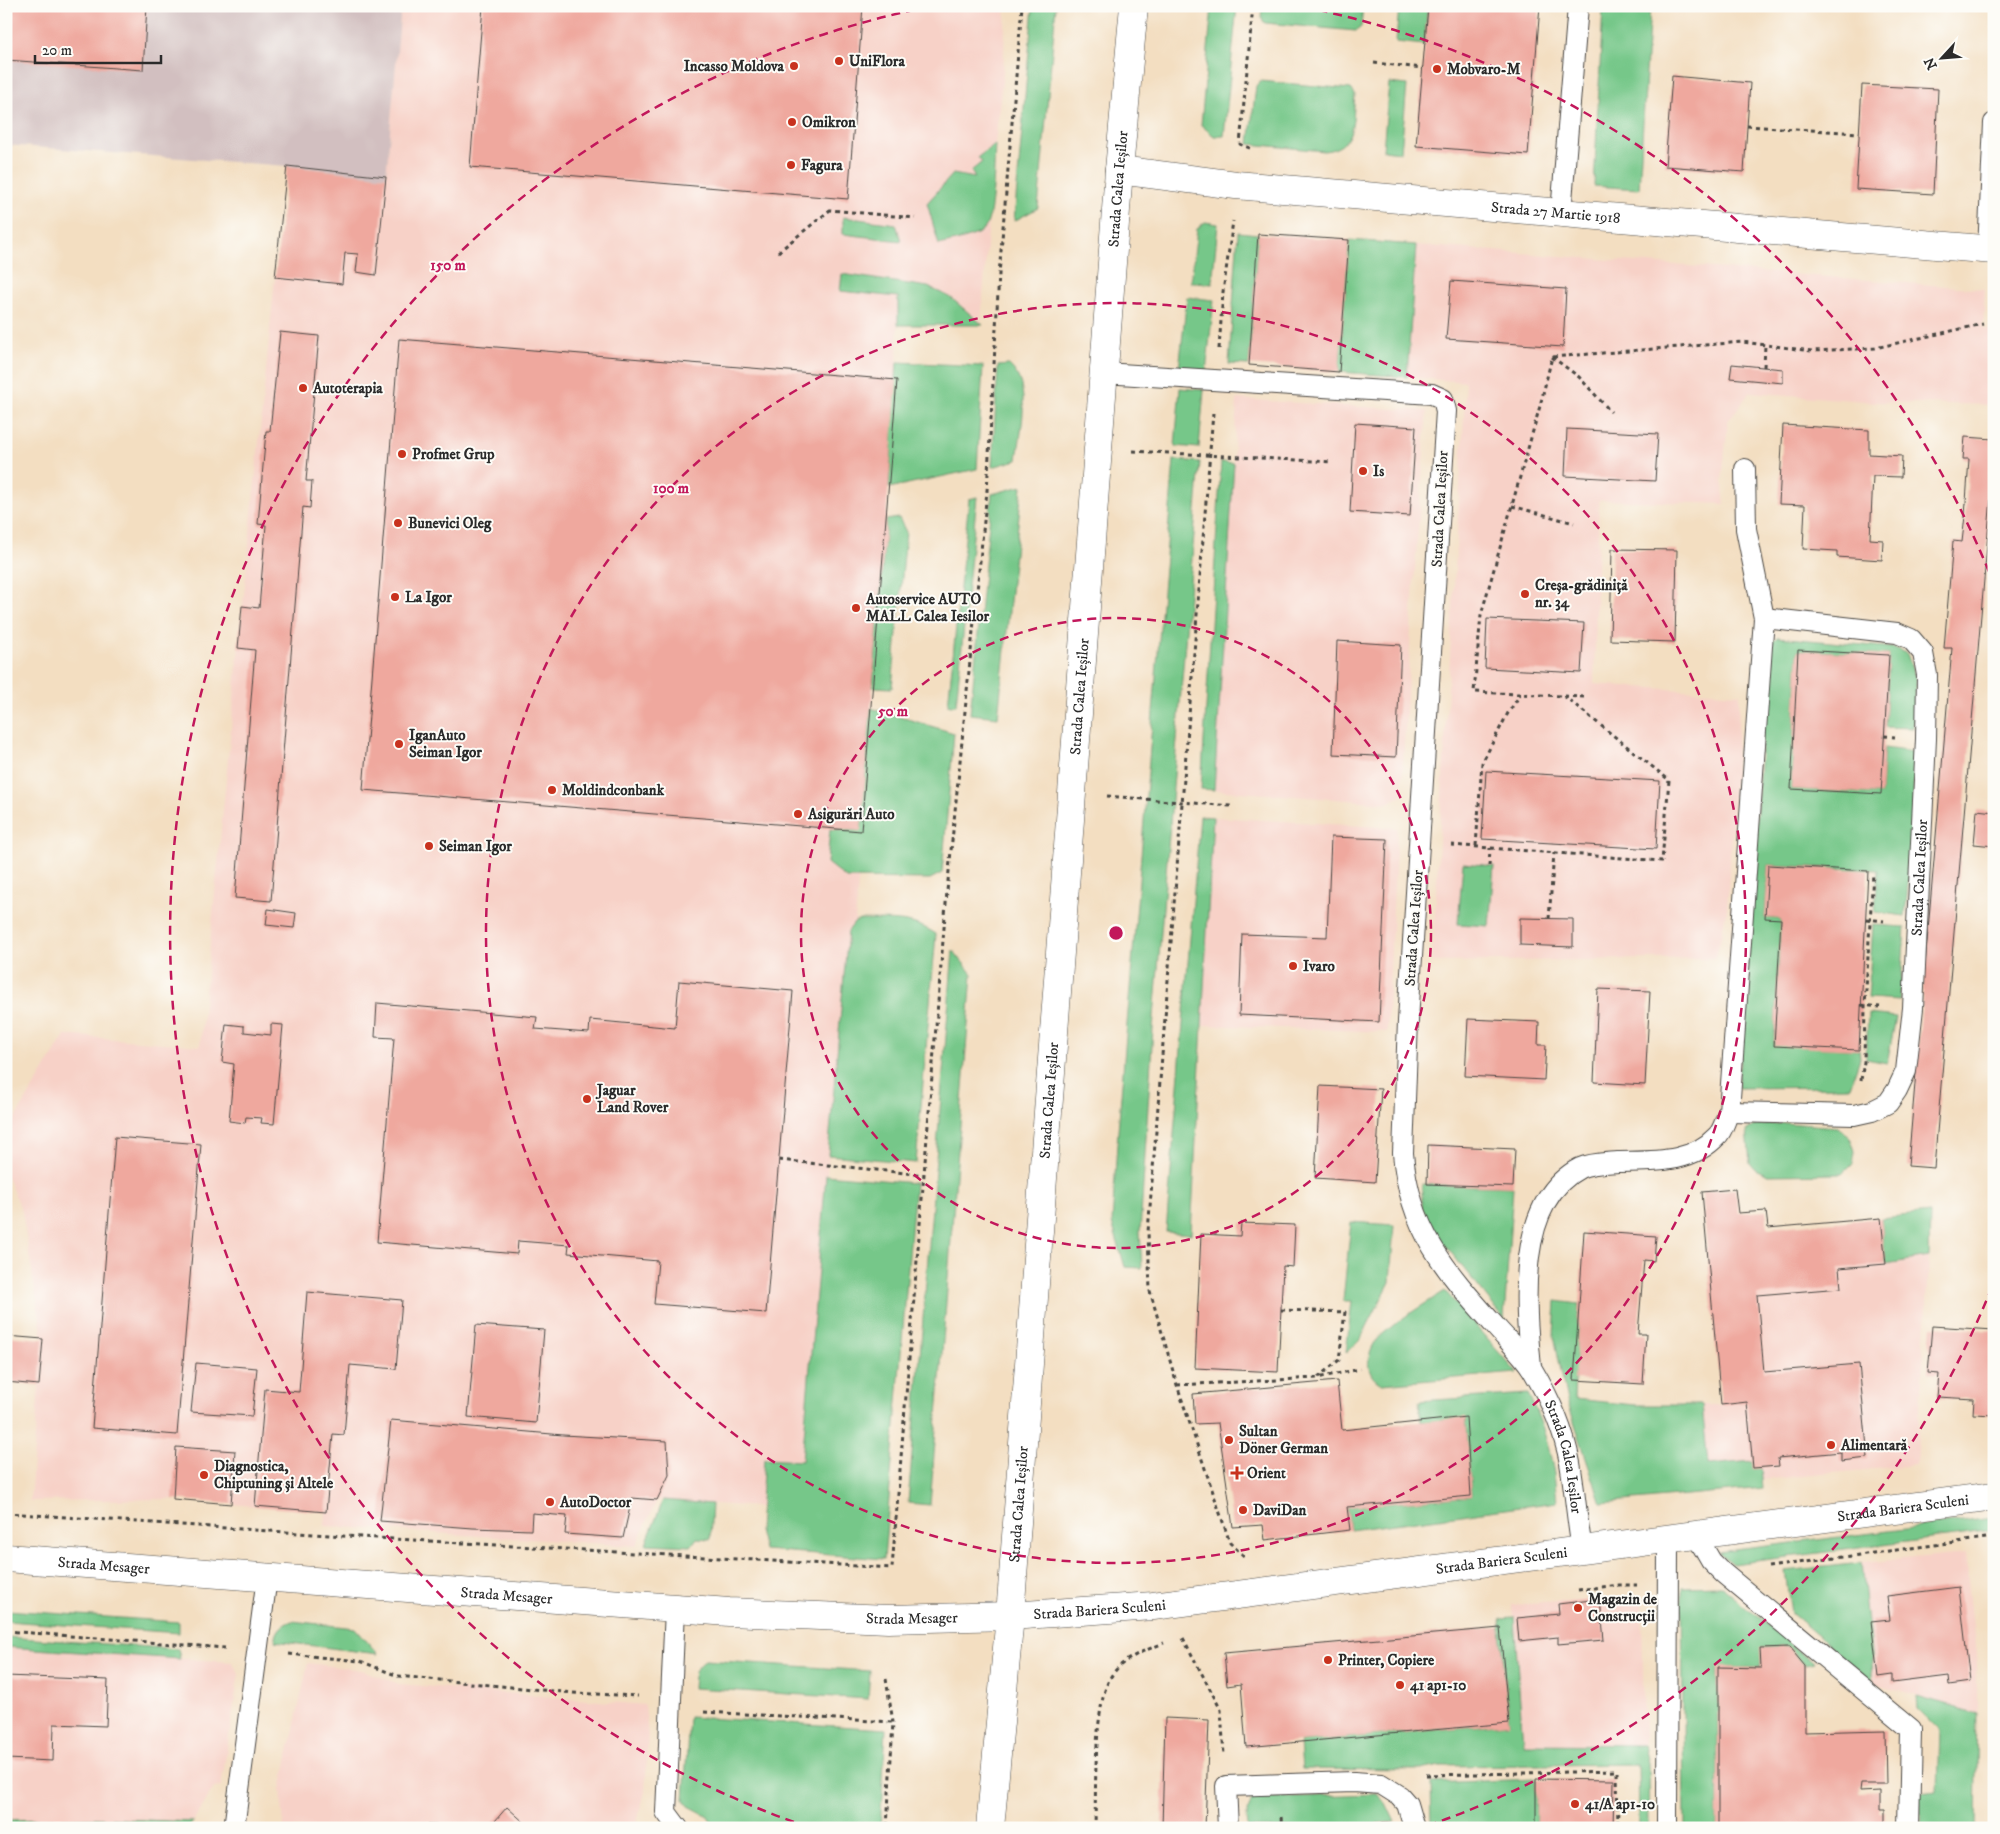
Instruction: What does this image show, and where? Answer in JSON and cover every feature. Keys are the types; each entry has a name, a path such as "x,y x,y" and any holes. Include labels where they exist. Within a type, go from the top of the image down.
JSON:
{"main road":[{"name":"Strada Calea Ieșilor","path":"990,1828 1010,1616 1118,170 1134,6"},
{"name":"Strada 27 Martie 1918","path":"1118,170 1236,185 1991,250"},
{"name":"Strada Bariera Sculeni","path":"1010,1616 1154,1606 1994,1496"},
{"name":"Strada Mesager","path":"6,1558 675,1609 888,1619 1010,1616"}],"lane":[{"path":"1561,213 1578,6"},
{"path":"1991,250 1994,123"},
{"name":"Strada Calea Ieșilor","path":"1104,373 1432,394 1443,399 1446,411 1408,1021 1403,1153 1405,1174 1411,1203 1424,1234 1443,1266 1531,1368 1562,1432 1570,1463 1582,1550"},
{"name":"Strada Calea Ieșilor","path":"1531,1368 1526,1317 1530,1248 1538,1221 1549,1198 1563,1181 1581,1168 1601,1163 1680,1159 1699,1151 1719,1135 1728,1112 1764,618 1746,529 1745,469"},
{"name":"Strada Calea Ieșilor","path":"1728,1112 1854,1115 1872,1111 1888,1103 1898,1090 1906,1071 1913,1008 1926,739 1927,675 1923,653 1911,639 1897,634 1764,618"},
{"path":"1696,1535 1711,1561 1723,1573 1911,1729 1909,1828"},
{"path":"1668,1538 1668,1828"},
{"path":"234,1828 267,1577"},
{"path":"675,1609 666,1812 678,1828"},
{"path":"1228,1828 1226,1786 1354,1782 1381,1784 1400,1796 1406,1804 1414,1828"}],"path":[{"path":"6,1513 334,1536 892,1568 947,891 986,490 999,274 1022,6"},
{"path":"1240,144 1253,6"},
{"path":"1374,63 1422,68"},
{"path":"1747,126 1859,133"},
{"path":"778,252 830,210 915,218"},
{"path":"1233,218 1223,292 1209,456 1148,1232 1150,1292 1177,1385 1230,1543 1248,1560"},
{"path":"1552,357 1743,342 1812,350 1875,348 1983,324"},
{"path":"1764,367 1765,344"},
{"path":"1552,357 1579,377 1611,412"},
{"path":"1552,357 1481,615 1474,692 1584,697"},
{"path":"1098,449 1332,462"},
{"path":"1512,506 1574,523"},
{"path":"1476,846 1482,763 1508,712 1521,694"},
{"path":"1419,842 1662,861 1668,780 1563,696"},
{"path":"1072,793 1232,806"},
{"path":"1489,866 1490,848"},
{"path":"1549,919 1554,853"},
{"path":"1854,1115 1864,1062 1868,920 1873,873"},
{"path":"779,1160 925,1175"},
{"path":"1281,1310 1345,1312 1339,1360 1317,1378"},
{"path":"1177,1385 1317,1378 1360,1369"},
{"path":"1723,1573 1994,1537"},
{"path":"1569,1591 1619,1585 1667,1586"},
{"path":"6,1631 187,1644 360,1661 398,1676 671,1704 893,1722"},
{"path":"1174,1639 1191,1634"},
{"path":"1182,1636 1222,1710 1226,1786"},
{"path":"1095,1828 1097,1746 1103,1698 1112,1675 1134,1655 1166,1642"},
{"path":"886,1679 893,1722 887,1828"},
{"path":"1400,1796 1424,1776 1617,1772 1618,1828"}],"shaded area":[{"path":"6,6 401,6 386,177 287,166 6,145"},
{"path":"401,6 1006,6 1003,73 995,144 981,322 950,297 898,297 897,380 855,922 848,931 802,1462 765,1459 760,1507 657,1500 636,1546 325,1526 326,1512 173,1499 30,1501 39,1385 6,1382 6,1336 43,1339 22,1211 6,1175 6,1134 65,1035 200,1046 275,277 386,177"},
{"name":"Creșa-grădiniță nr. 34","path":"1416,245 1985,289 1983,329 1994,330 1994,405 1877,402 1750,392 1728,421 1722,480 1725,504 1599,500 1594,684 1740,694 1727,909 1716,958 1432,962 1466,382 1407,377"},
{"path":"1237,399 1427,411 1413,596 1401,796 1388,803 1214,790"},
{"path":"1213,817 1397,828 1387,1032 1202,1025"},
{"path":"1929,1257 1916,1465 1710,1485 1702,1405 1721,1405 1709,1269 1886,1264"},
{"path":"1965,1553 1977,1663 1977,1713 1874,1683 1862,1563"},
{"path":"1642,1597 1644,1745 1523,1744 1512,1605"},
{"path":"6,1647 232,1662 239,1673 221,1787 214,1788 193,1822 95,1818 6,1820"},
{"path":"308,1663 362,1670 399,1684 645,1705 648,1735 645,1792 636,1826 621,1828 284,1828 281,1789"}],"green space":[{"path":"1033,6 1056,6 1038,208 1014,221"},
{"path":"1212,6 1237,6 1224,136 1214,136 1201,125"},
{"path":"1262,6 1363,6 1361,27 1356,31 1265,23 1261,18"},
{"path":"1399,6 1428,6 1424,45 1396,42"},
{"path":"1603,6 1650,6 1639,189 1594,186"},
{"path":"1260,81 1351,89 1355,94 1353,123 1348,139 1335,149 1324,151 1249,144 1256,86"},
{"path":"1389,83 1407,85 1401,152 1383,150"},
{"path":"995,144 992,200 985,228 971,237 939,245 927,203 953,174 975,178 971,171 982,162 978,157"},
{"path":"843,217 896,224 901,241 843,234"},
{"path":"1205,222 1218,224 1212,284 1191,282 1197,229"},
{"path":"1238,232 1258,234 1249,365 1229,364"},
{"path":"1349,240 1416,245 1407,377 1339,372"},
{"path":"842,274 928,287 950,297 983,325 898,325 898,297 840,291"},
{"path":"1187,297 1214,300 1206,372 1179,369"},
{"path":"897,362 983,366 977,469 889,488"},
{"path":"1009,365 1021,384 1023,397 1017,460 992,467 998,366"},
{"path":"1180,388 1204,390 1199,448 1175,446"},
{"path":"1174,460 1200,462 1153,1029 1140,1232 1142,1268 1125,1267 1112,1223"},
{"path":"1221,462 1234,463 1214,790 1201,789"},
{"path":"1022,486 998,717 970,714 992,494"},
{"path":"977,497 956,705 948,705 969,499"},
{"path":"899,518 906,532 892,688 873,687 886,520"},
{"path":"1777,637 1895,648 1907,654 1916,679 1913,728 1885,727 1889,655 1798,650 1791,789 1881,794 1884,748 1914,752 1913,832 1905,916 1875,912 1878,870 1768,865 1765,918 1781,919 1774,1045 1859,1050 1860,1058 1850,1087 1738,1088 1768,646"},
{"path":"871,708 954,733 942,873 930,879 846,878 827,863 830,829 861,831"},
{"path":"1200,816 1213,817 1191,1234 1166,1232"},
{"path":"1463,863 1494,866 1489,926 1458,924"},
{"path":"860,920 908,922 936,934 916,1163 828,1155 848,931 855,922"},
{"path":"1873,925 1905,927 1900,1000 1868,998"},
{"path":"953,950 972,974 930,1505 908,1503"},
{"path":"1868,1014 1896,1017 1887,1063 1866,1059"},
{"path":"1786,1123 1838,1127 1850,1136 1855,1151 1853,1164 1843,1174 1768,1175 1755,1169 1750,1163 1747,1130 1754,1126"},
{"path":"826,1175 915,1183 884,1559 764,1550 759,1530 764,1459 802,1461"},
{"path":"1422,1184 1513,1187 1504,1319 1441,1240 1422,1208"},
{"path":"1930,1213 1929,1257 1886,1264 1881,1218"},
{"path":"1351,1222 1394,1225 1390,1282 1361,1338 1346,1353 1352,1301 1343,1301"},
{"path":"1445,1291 1517,1373 1382,1384 1375,1379 1371,1374 1369,1360 1378,1339 1398,1322"},
{"path":"1556,1301 1579,1304 1574,1399 1636,1405 1702,1405 1708,1465 1753,1461 1753,1468 1761,1467 1763,1488 1601,1503 1566,1397 1554,1335"},
{"path":"1528,1394 1540,1420 1548,1446 1554,1473 1557,1502 1350,1530 1347,1507 1471,1496 1466,1418 1421,1422 1419,1401"},
{"path":"663,1500 712,1504 710,1539 697,1538 691,1546 646,1544"},
{"path":"1994,1518 1994,1531 1732,1564 1719,1552"},
{"path":"1862,1563 1874,1683 1791,1613 1785,1571"},
{"path":"1721,1586 1814,1664 1805,1666 1789,1647 1761,1648 1761,1668 1718,1668 1718,1828 1684,1828 1682,1587"},
{"path":"6,1610 179,1622 179,1633 6,1621"},
{"path":"1514,1618 1523,1744 1644,1745 1648,1763 1649,1828 1639,1828 1638,1764 1440,1766 1421,1770 1302,1769 1300,1742 1509,1723 1500,1619"},
{"path":"292,1621 355,1628 378,1654 275,1641 280,1628"},
{"path":"6,1637 178,1649 180,1659 6,1647"},
{"path":"705,1660 870,1671 868,1699 693,1688 694,1675"},
{"path":"1917,1696 1977,1713 1975,1828 1920,1828 1919,1793 1937,1791 1939,1730 1918,1709"},
{"path":"689,1717 886,1729 880,1828 715,1828 708,1816 689,1806 684,1800"},
{"path":"1536,1779 1536,1828 1432,1828 1431,1783"},
{"path":"1376,1794 1385,1801 1395,1822 1316,1828 1248,1828 1248,1808 1254,1798"},
{"path":"95,1818 193,1822 188,1828 6,1828 6,1820"}],"building":[{"path":"6,6 147,6 143,70 6,60"},
{"path":"483,6 863,6 848,199 470,167"},
{"path":"1428,6 1540,6 1528,155 1416,146"},
{"path":"1672,76 1750,83 1744,172 1665,166"},
{"path":"1862,85 1938,89 1933,194 1856,189"},
{"path":"287,166 386,177 376,275 356,272 358,254 345,253 342,284 275,277"},
{"path":"1258,234 1349,240 1339,372 1249,365"},
{"path":"1451,281 1566,289 1563,347 1446,339"},
{"path":"280,332 319,336 306,481 312,481 310,508 303,507 271,901 235,898 255,650 238,648 242,606 259,608 266,525 258,524 266,431 270,431"},
{"path":"399,339 897,380 861,831 363,790"},
{"path":"1732,364 1783,369 1783,383 1730,378"},
{"path":"1355,423 1416,427 1410,516 1350,512"},
{"path":"1783,425 1869,430 1869,454 1902,456 1901,477 1873,476 1870,539 1883,540 1882,560 1837,557 1837,551 1803,549 1805,505 1779,504"},
{"path":"1567,429 1658,434 1655,481 1565,476"},
{"path":"1965,437 1994,439 1994,462 1934,1168 1908,1166 1952,648 1944,648 1953,541 1962,542 1965,516 1969,459 1963,459"},
{"path":"1612,549 1677,550 1675,642 1610,640"},
{"path":"1487,619 1584,623 1581,673 1485,668"},
{"path":"1337,641 1401,645 1396,757 1333,754"},
{"path":"1798,650 1889,655 1881,794 1791,789"},
{"path":"1486,771 1660,781 1656,849 1482,839"},
{"path":"1977,810 1994,812 1994,846 1974,844"},
{"path":"1331,837 1387,839 1379,1022 1239,1015 1242,934 1327,937"},
{"path":"1768,865 1868,871 1859,1050 1774,1046 1781,919 1765,918"},
{"path":"268,909 296,913 294,928 266,925"},
{"path":"1520,918 1573,919 1573,947 1520,945"},
{"name":"Jaguar Land Rover","path":"679,981 793,991 766,1313 654,1304 658,1261 568,1253 569,1245 518,1241 517,1254 377,1242 394,1038 375,1037 377,1003 537,1017 535,1029 589,1033 590,1020 675,1028"},
{"path":"1598,989 1650,991 1645,1085 1594,1082"},
{"path":"1468,1019 1539,1022 1538,1045 1546,1045 1544,1080 1465,1076"},
{"path":"226,1024 244,1026 244,1032 271,1035 271,1024 283,1025 274,1124 261,1123 262,1118 246,1117 245,1123 229,1121 234,1064 222,1062"},
{"path":"1320,1086 1381,1089 1375,1182 1315,1178"},
{"path":"115,1137 201,1144 177,1435 92,1428"},
{"path":"1428,1145 1515,1149 1513,1187 1427,1184"},
{"path":"1735,1189 1738,1213 1766,1211 1768,1228 1881,1218 1886,1264 1839,1268 1841,1288 1757,1295 1764,1372 1859,1364 1868,1458 1841,1461 1841,1452 1778,1458 1779,1466 1753,1468 1747,1402 1721,1405 1702,1192"},
{"path":"1241,1223 1295,1225 1293,1267 1283,1266 1278,1372 1195,1368 1201,1234 1240,1236"},
{"path":"1584,1231 1656,1236 1654,1261 1644,1260 1638,1334 1646,1334 1643,1384 1574,1380"},
{"path":"307,1292 402,1300 396,1369 350,1365 344,1435 333,1434 326,1512 255,1506 265,1389 299,1392"},
{"path":"476,1325 544,1330 536,1423 468,1417"},
{"path":"1932,1326 1994,1330 1994,1415 1973,1414 1974,1399 1937,1397 1939,1374 1928,1373"},
{"path":"6,1336 43,1339 39,1385 6,1382"},
{"path":"196,1363 257,1368 252,1416 191,1412"},
{"path":"1337,1381 1342,1430 1466,1417 1471,1496 1347,1507 1350,1530 1265,1540 1263,1525 1233,1527 1218,1423 1195,1424 1193,1394"},
{"path":"391,1420 563,1435 667,1441 669,1475 657,1500 632,1498 623,1538 565,1534 567,1516 532,1513 531,1530 380,1521"},
{"name":"Diagnostica, Chiptuning și Altele","path":"176,1447 235,1451 231,1504 173,1499"},
{"path":"1959,1587 1970,1682 1949,1685 1948,1676 1892,1683 1892,1675 1878,1677 1871,1621 1890,1619 1887,1596"},
{"path":"1600,1599 1604,1640 1558,1644 1558,1637 1519,1641 1517,1618 1559,1614 1558,1604"},
{"name":"41 ap1-10","path":"1500,1628 1509,1723 1246,1747 1241,1684 1227,1686 1224,1653"},
{"path":"1789,1647 1805,1666 1805,1732 1885,1730 1886,1784 1861,1784 1860,1792 1880,1791 1880,1811 1885,1811 1885,1828 1718,1828 1718,1667 1761,1668 1760,1648"},
{"path":"6,1676 108,1680 106,1726 54,1724 53,1761 6,1759"},
{"path":"1165,1718 1209,1720 1205,1828 1162,1828"},
{"name":"41/A ap1-10","path":"1536,1779 1614,1780 1613,1828 1536,1828"},
{"path":"507,1807 527,1825 527,1828 489,1828"},
{"path":"1391,1823 1391,1828 1333,1828 1333,1826"},
{"path":"426,1825 460,1826 460,1828 425,1828"}],"place":[{"name":"UniFlora","path":"839,61"},
{"name":"Incasso Moldova","path":"794,66"},
{"name":"Mobvaro-M","path":"1437,69"},
{"name":"Omikron","path":"792,122"},
{"name":"Fagura","path":"791,165"},
{"name":"Autoterapia","path":"303,388"},
{"name":"Profmet Grup","path":"402,454"},
{"name":"Is","path":"1363,471"},
{"name":"Bunevici Oleg","path":"398,523"},
{"name":"Creșa-grădiniță nr. 34","path":"1525,594"},
{"name":"La Igor","path":"395,597"},
{"name":"Autoservice AUTO MALL Calea Iesilor","path":"856,608"},
{"name":"IganAuto Seiman Igor","path":"399,744"},
{"name":"Moldindconbank","path":"552,790"},
{"name":"Asigurări Auto","path":"798,814"},
{"name":"Seiman Igor","path":"429,846"},
{"name":"Ivaro","path":"1293,966"},
{"name":"Jaguar Land Rover","path":"587,1099"},
{"name":"Sultan Döner German","path":"1229,1440"},
{"name":"Alimentară","path":"1831,1445"},
{"name":"Orient","path":"1237,1473"},
{"name":"Diagnostica, Chiptuning și Altele","path":"204,1475"},
{"name":"AutoDoctor","path":"550,1502"},
{"name":"DaviDan","path":"1243,1510"},
{"name":"Magazin de Construcții","path":"1578,1608"},
{"name":"Printer, Copiere","path":"1328,1660"},
{"name":"41 ap1-10","path":"1400,1685"},
{"name":"41/A ap1-10","path":"1575,1804"}]}
